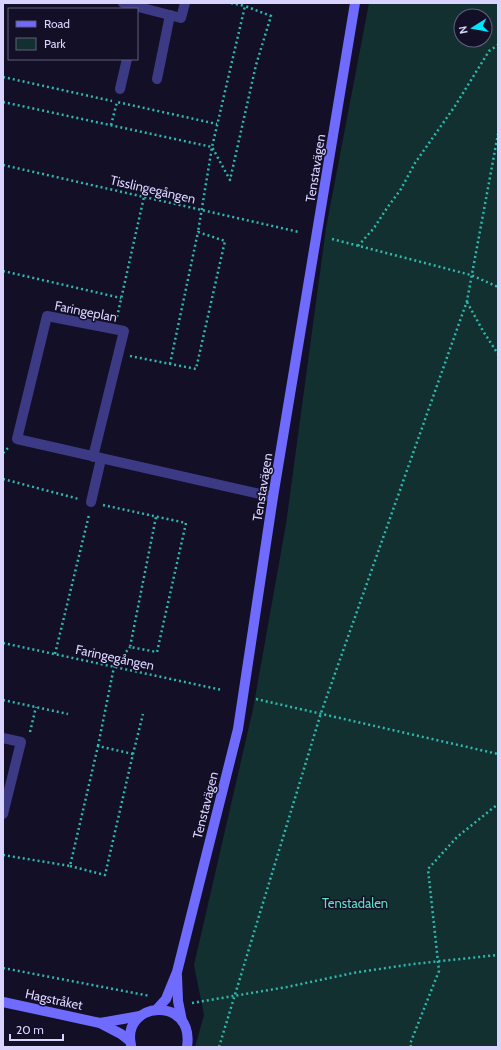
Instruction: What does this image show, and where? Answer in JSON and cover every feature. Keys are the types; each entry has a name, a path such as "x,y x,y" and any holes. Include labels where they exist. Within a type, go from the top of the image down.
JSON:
{"street":[{"path":"123,3 134,8"},
{"path":"138,10 181,18 185,3"},
{"name":"Tenstavägen","path":"157,1009 166,999 177,972 238,729 273,497 355,3"},
{"path":"157,79 170,15"},
{"path":"120,89 127,60"},
{"name":"Faringeplan","path":"97,458 118,354 124,332 47,316 17,439 97,458 273,497"},
{"path":"92,502 97,458"},
{"path":"3,738 20,742 3,814"},
{"name":"Tenstavägen","path":"177,972 178,1001 182,1021 188,1038 186,1047"},
{"name":"Hagstråket","path":"3,1002 100,1023 121,1034 131,1044"},
{"path":"157,1009 166,1010 175,1014 182,1021"},
{"name":"Hagstråket","path":"100,1023 140,1016 157,1009"},
{"path":"131,1044 131,1032 134,1023 140,1016"}],"path":[{"path":"3,102 212,147 230,180 256,65 271,16 245,6 231,3"},
{"path":"170,364 198,232 212,147 245,6"},
{"path":"358,246 374,228 386,208 401,188 415,163 455,106 489,51 498,45"},
{"path":"3,77 217,124"},
{"path":"111,125 120,89"},
{"path":"220,1047 321,713 467,301 498,134"},
{"name":"Tisslingegången","path":"3,165 299,232"},
{"path":"115,330 144,197"},
{"path":"118,354 196,369 225,241 198,232"},
{"path":"332,239 471,275 498,286"},
{"path":"3,271 122,298"},
{"path":"467,301 483,331 498,354"},
{"path":"3,479 92,502 186,523 157,652 130,647"},
{"path":"55,654 92,502"},
{"path":"70,866 98,746 114,667 130,647 156,517"},
{"name":"Faringegången","path":"3,643 222,690"},
{"path":"256,699 498,754"},
{"path":"3,700 68,714"},
{"path":"20,742 28,742 36,707"},
{"path":"3,855 70,866 105,875 143,714"},
{"path":"98,746 133,754"},
{"path":"411,1047 410,1044 439,971 428,869 456,837 498,804"},
{"path":"178,1001 189,1003 287,987 353,973 413,964 498,955"},
{"path":"3,968 166,999"}],"green space":[{"name":"Tenstadalen","path":"369,3 498,3 498,1047 195,1047 204,1015 194,965 253,709 286,524 326,228"}]}
